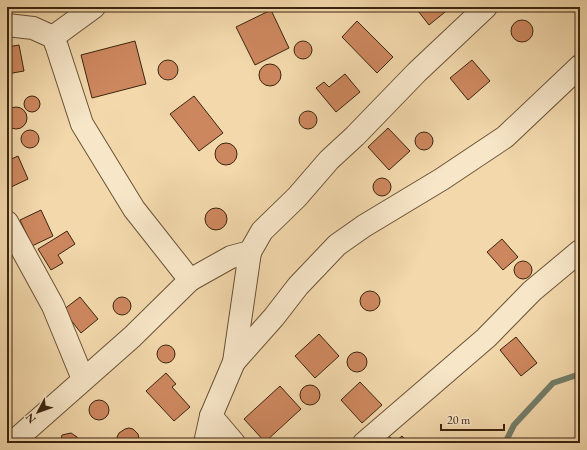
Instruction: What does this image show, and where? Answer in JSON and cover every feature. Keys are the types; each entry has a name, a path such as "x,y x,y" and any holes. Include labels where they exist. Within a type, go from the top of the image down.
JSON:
{"street":[{"path":"53,37 94,7"},
{"path":"205,443 210,416 234,362 250,252 262,231 297,198 329,160 355,136 417,72 486,7"},
{"path":"7,25 33,28 53,37 82,124 134,209 190,280"},
{"path":"234,362 274,317 298,286 337,245 364,226 442,179 505,138 580,66"},
{"path":"7,222 53,306 83,379"},
{"path":"364,443 486,338 532,291 580,251"},
{"path":"12,443 132,337 190,280 231,257 250,252"},
{"path":"210,416 234,443"}],"building":[{"path":"415,7 449,7 450,8 429,25"},
{"path":"271,10 289,48 255,65 236,27"},
{"path":"522,20 530,23 533,31 530,39 522,42 514,39 511,31 514,23"},
{"path":"357,21 393,57 377,73 342,37"},
{"path":"135,41 146,84 92,98 81,55"},
{"path":"299,41 307,41 312,46 310,57 307,59 299,59 294,54 294,46"},
{"path":"19,45 24,71 7,74 7,47"},
{"path":"164,60 172,60 178,66 178,74 172,80 164,80 158,74 158,66"},
{"path":"472,60 490,81 468,100 450,78"},
{"path":"270,64 274,65 280,71 280,79 274,85 270,86 266,85 260,79 259,75 260,71 266,65"},
{"path":"345,74 360,92 336,112 316,88 324,82 329,87"},
{"path":"29,96 35,96 40,101 38,110 35,112 29,112 24,107 24,101"},
{"path":"194,96 223,133 199,151 170,114"},
{"path":"16,107 24,110 27,118 24,126 16,129 8,126 5,118 8,110"},
{"path":"304,111 312,111 317,116 315,127 312,129 304,129 299,124 299,116"},
{"path":"388,128 410,151 389,170 368,147"},
{"path":"30,130 36,133 39,139 36,145 30,148 24,145 21,139 24,133"},
{"path":"424,132 430,135 433,141 430,147 424,150 418,147 415,141 418,135"},
{"path":"226,143 234,146 237,154 234,162 226,165 218,162 215,154 218,146"},
{"path":"18,156 28,179 9,188 7,184 7,161"},
{"path":"378,178 386,178 391,183 389,194 386,196 378,196 373,191 373,183"},
{"path":"216,208 224,211 227,219 224,227 216,230 208,227 205,219 208,211"},
{"path":"41,210 53,236 32,246 20,220"},
{"path":"67,231 75,244 58,255 63,263 51,270 38,249"},
{"path":"502,239 518,257 503,270 487,252"},
{"path":"519,261 527,261 532,266 530,277 527,279 519,279 514,274 514,266"},
{"path":"370,291 377,294 380,301 377,308 370,311 363,308 360,301 363,294"},
{"path":"80,297 98,319 81,333 63,310"},
{"path":"122,297 128,300 131,306 128,312 122,315 116,312 113,306 116,300"},
{"path":"319,334 339,356 315,378 295,356"},
{"path":"516,337 537,363 521,376 500,350"},
{"path":"166,345 172,348 175,354 172,360 166,363 160,360 157,354 160,348"},
{"path":"357,352 364,355 367,362 364,369 357,372 350,369 347,362 350,355"},
{"path":"166,373 176,384 172,387 190,407 174,421 146,391"},
{"path":"360,382 382,405 362,423 341,400"},
{"path":"306,385 314,385 320,391 320,399 314,405 306,405 300,399 300,391"},
{"path":"280,386 301,409 265,442 244,419"},
{"path":"99,400 106,403 109,410 106,417 99,420 92,417 89,410 92,403"},
{"path":"129,428 133,429 138,434 140,443 118,443 117,437 119,433"},
{"path":"71,433 77,437 79,443 60,443 62,435"},
{"path":"389,436 395,442 402,436 408,443 381,443"},
{"path":"431,440 437,440 441,443 427,443"}],"waterway":[{"path":"505,443 514,425 553,383 580,374"}]}
